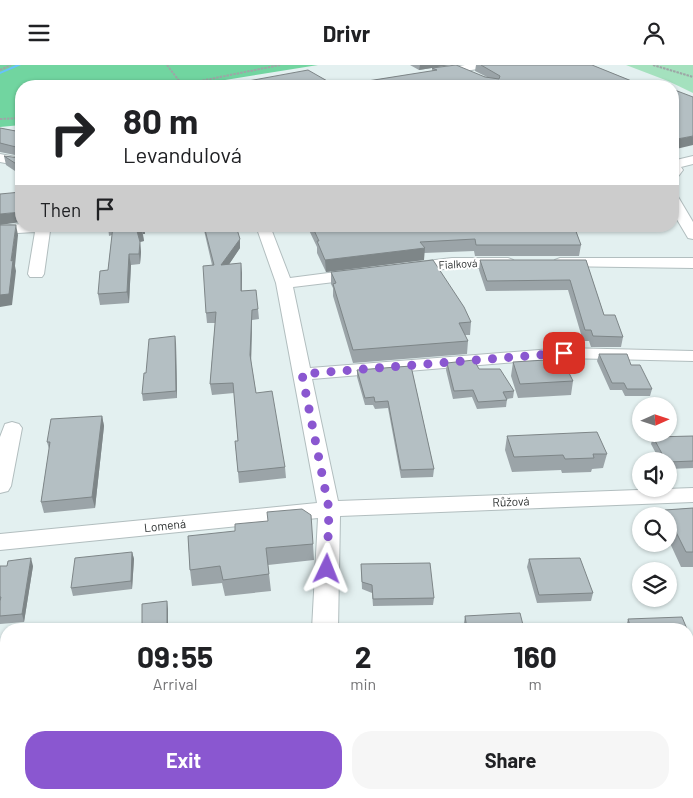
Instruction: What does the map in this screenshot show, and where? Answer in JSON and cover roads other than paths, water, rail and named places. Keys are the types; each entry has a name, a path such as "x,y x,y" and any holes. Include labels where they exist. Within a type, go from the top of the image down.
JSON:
{"street":[{"path":"421,75 455,67 483,65"},
{"path":"455,67 473,76"},
{"path":"0,158 15,161"},
{"path":"679,163 693,160"},
{"path":"679,210 693,235"},
{"path":"0,230 15,229"},
{"path":"36,274 49,232"},
{"path":"264,232 284,283 329,509 326,623"},
{"name":"Fialková","path":"393,270 452,263 520,263"},
{"path":"548,263 693,263"},
{"path":"284,283 373,273"},
{"path":"302,374 564,353 693,356"},
{"path":"0,486 12,428"},
{"name":"Růžová","path":"329,509 693,495"},
{"name":"Lomená","path":"0,542 329,509"}],"waterway":[{"path":"0,73 19,65"}]}
